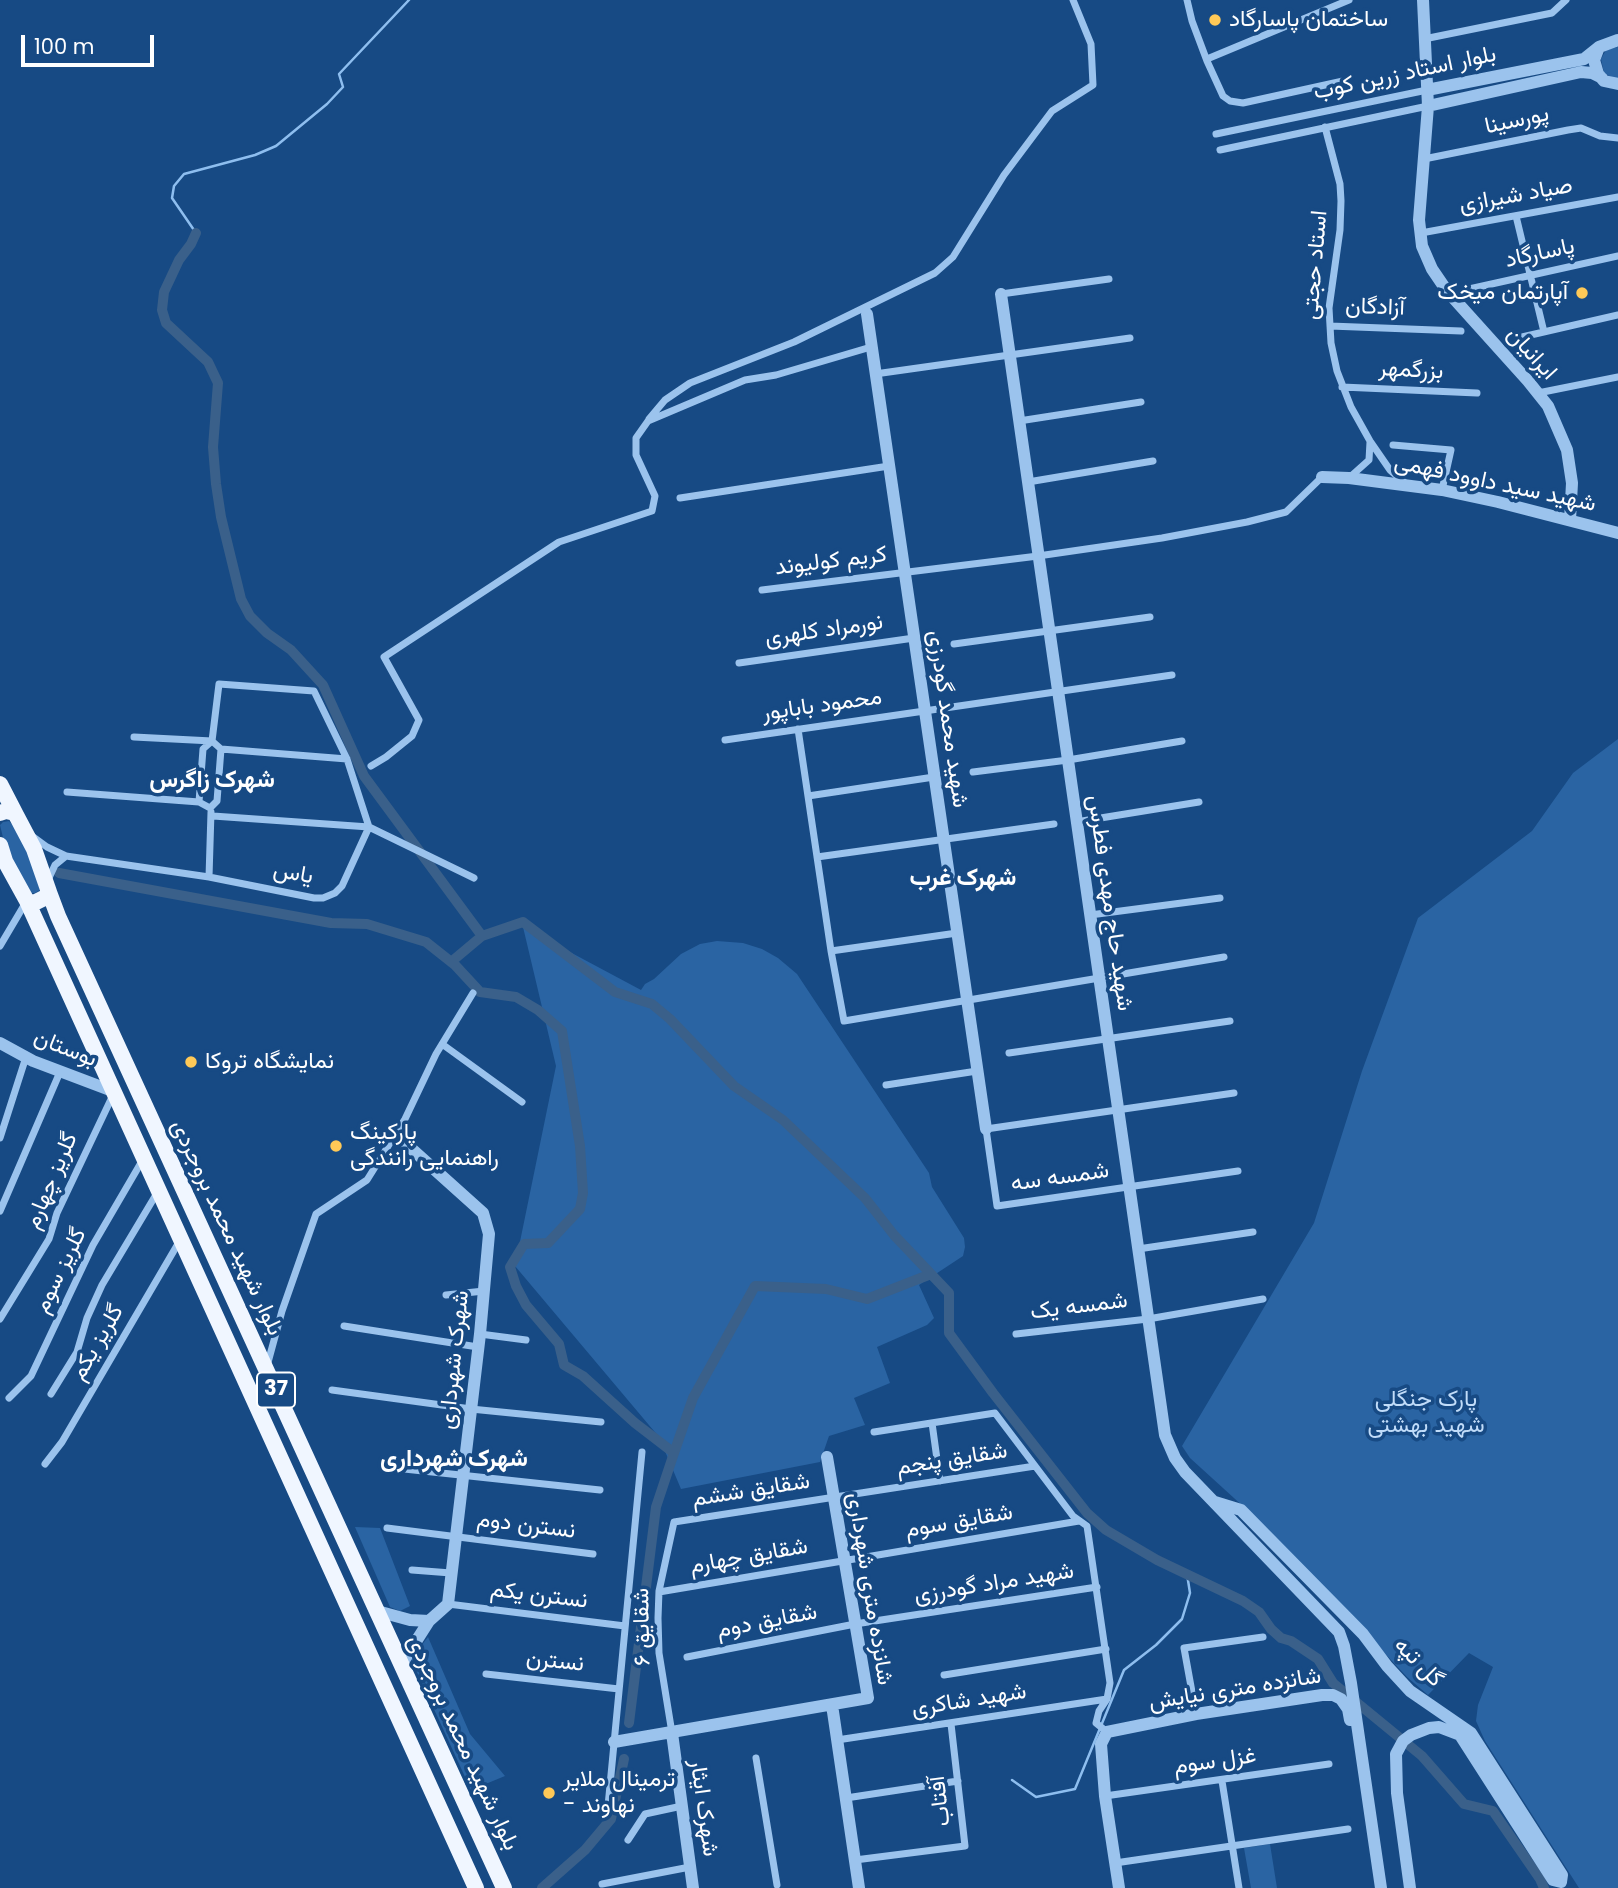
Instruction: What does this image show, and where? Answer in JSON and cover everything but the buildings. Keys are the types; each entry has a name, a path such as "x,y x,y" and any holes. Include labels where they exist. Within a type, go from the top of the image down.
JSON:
{"highway":[{"name":"37","path":"0,784 8,813 25,831 48,888"},
{"name":"37","path":"0,845 2,867 27,901"},
{"path":"27,901 42,901 48,888"},
{"name":"بلوار شهید محمد بروجردی","path":"48,888 58,916 504,1888"},
{"name":"بلوار شهید محمد بروجردی","path":"27,901 476,1888"}],"street":[{"path":"371,766 412,736 419,720 384,657 559,542 652,511 655,496 636,455 636,438 665,400 690,383 794,342 935,273 953,257 1004,175 1052,111 1093,85 1091,44 1073,0"},
{"path":"1187,0 1207,59 1223,96 1230,101 1243,103 1343,80"},
{"path":"1207,59 1349,0"},
{"name":"ایرانیان","path":"1423,0 1428,106 1419,220 1423,246 1432,269 1447,291 1548,406 1567,450 1572,483 1570,520"},
{"path":"1424,39 1552,13 1566,0"},
{"name":"بلوار استاد زرین کوب","path":"1216,134 1584,59 1599,47 1618,40"},
{"path":"1599,47 1595,67 1602,78"},
{"name":"بلوار استاد زرین کوب","path":"1220,150 1581,72 1592,73 1618,84"},
{"name":"استاد حجتی","path":"1325,127 1340,184 1341,201 1340,230 1329,308 1329,326 1337,371 1342,387 1370,441 1390,470 1406,484"},
{"name":"پورسینا","path":"1423,159 1581,128 1600,136 1618,138"},
{"name":"صیاد شیرازی","path":"1420,233 1618,197"},
{"path":"1516,216 1544,332"},
{"name":"پاسارگاد","path":"1469,289 1618,256"},
{"path":"1001,294 1109,279"},
{"name":"شهید حاج مهدی فطرس","path":"1001,294 1163,1421 1169,1447 1185,1472 1213,1502"},
{"name":"شهید محمد گودرزی","path":"867,314 986,1129"},
{"path":"1522,337 1618,316"},
{"name":"آزادگان","path":"1329,326 1461,331"},
{"path":"876,374 1130,338"},
{"path":"648,421 745,380 797,369 871,347"},
{"path":"1538,393 1618,377"},
{"name":"بزرگمهر","path":"1342,387 1477,393"},
{"path":"1019,421 1142,402"},
{"path":"1349,478 1369,460 1370,441"},
{"path":"1393,445 1451,450 1442,490"},
{"path":"1028,482 1153,461"},
{"path":"680,498 889,466"},
{"name":"شهید سید داوود فهمی","path":"1322,477 1442,490 1618,533"},
{"name":"کریم کولیوند","path":"762,590 1162,538 1286,512 1322,477"},
{"path":"954,644 1150,618"},
{"name":"نورمراد کلهری","path":"739,663 914,638"},
{"name":"محمود باباپور","path":"724,740 1172,675"},
{"path":"199,802 203,749 212,741 219,684 314,691 347,758 369,827"},
{"path":"798,729 844,1021 1224,957"},
{"path":"134,737 212,741 221,749 347,758"},
{"path":"973,772 1182,741"},
{"path":"209,877 211,812 217,801 221,749"},
{"path":"808,796 934,777"},
{"path":"67,792 199,802 211,812 369,827 474,878"},
{"path":"1076,822 1199,802"},
{"path":"817,858 1054,824"},
{"name":"یاس","path":"66,856 209,877 323,898 335,893 342,886 369,827"},
{"path":"25,831 47,847 66,856 55,865 48,888"},
{"path":"1090,915 1220,898"},
{"path":"0,946 27,901"},
{"path":"831,951 957,933"},
{"path":"266,1370 282,1311 316,1214 367,1180 473,993"},
{"path":"1009,1053 1230,1021"},
{"name":"بوستان","path":"0,1043 60,1072 115,1091"},
{"path":"442,1044 522,1102"},
{"path":"0,1138 26,1057"},
{"path":"886,1085 977,1071"},
{"path":"0,1210 60,1072"},
{"name":"گلریز چهارم","path":"0,1319 49,1239 57,1213 115,1091"},
{"path":"986,1129 1234,1093"},
{"name":"شمسه سه","path":"986,1129 997,1206 1238,1171"},
{"name":"شهرک شهرداری","path":"395,1134 483,1213 489,1234 448,1604"},
{"name":"گلریز سوم","path":"9,1398 31,1376 93,1245 145,1157"},
{"path":"51,1394 77,1352 87,1318 102,1285 159,1190"},
{"path":"1138,1249 1253,1231"},
{"name":"گلریز یکم","path":"45,1464 62,1442 181,1238"},
{"path":"446,1295 484,1291"},
{"name":"شمسه یک","path":"1016,1334 1148,1318 1263,1299"},
{"path":"344,1326 479,1341 526,1340"},
{"path":"332,1390 471,1409 601,1422"},
{"path":"874,1432 995,1413 1073,1516 1087,1526 1110,1683 1107,1699 1099,1711 1096,1723 1107,1732 1101,1744 1105,1796 1119,1888"},
{"path":"932,1423 940,1481"},
{"path":"608,1806 642,1452"},
{"name":"شانزده متری شهرداری","path":"614,1742 868,1698 827,1457"},
{"name":"شقایق پنجم","path":"834,1497 1035,1466"},
{"path":"396,1468 600,1490"},
{"name":"شقایق ششم","path":"674,1522 834,1497"},
{"path":"1213,1502 1339,1632 1351,1683 1381,1888"},
{"name":"گل تپه","path":"1213,1502 1241,1510 1363,1634 1410,1691 1471,1733 1562,1875 1563,1885"},
{"name":"شقایق سوم","path":"844,1560 1080,1521"},
{"name":"شقایق ۶","path":"672,1733 659,1653 659,1592 674,1522"},
{"name":"نسترن دوم","path":"387,1528 593,1554"},
{"name":"شقایق چهارم","path":"659,1592 844,1560"},
{"path":"412,1570 451,1573"},
{"name":"شهید مراد گودرزی","path":"855,1625 1097,1587"},
{"path":"401,1665 429,1621 448,1604"},
{"name":"نسترن یکم","path":"448,1604 625,1626"},
{"path":"377,1611 410,1620 429,1621"},
{"name":"شقایق دوم","path":"687,1657 855,1625"},
{"path":"1196,1714 1184,1647 1263,1637"},
{"path":"944,1675 1106,1649"},
{"name":"نسترن","path":"486,1674 619,1689"},
{"name":"شانزده متری نیایش","path":"1107,1732 1196,1714 1333,1695 1341,1699 1348,1709 1360,1779 1370,1807"},
{"name":"شهید شاکری","path":"837,1740 1107,1699"},
{"path":"832,1705 859,1888"},
{"name":"آفتاب","path":"855,1860 965,1846 951,1724"},
{"name":"گل تپه","path":"1409,1888 1395,1762 1403,1741 1410,1735 1440,1727 1460,1735 1553,1880 1563,1885"},
{"name":"شهرک ایثار","path":"672,1733 693,1888"},
{"path":"756,1758 777,1885"},
{"name":"غزل سوم","path":"1105,1796 1329,1765"},
{"path":"1222,1781 1239,1888"},
{"path":"846,1798 958,1782"},
{"path":"628,1840 645,1814 682,1806"},
{"path":"1115,1863 1348,1829"},
{"path":"602,1884 690,1867"}],"green space":[{"path":"1618,47 1618,78 1613,78 1604,73 1601,59 1606,50"},
{"name":"پارک جنگلی شهید بهشتی","path":"1618,739 1618,1888 1579,1888 1485,1741 1476,1721 1478,1705 1493,1667 1469,1653 1428,1695 1407,1677 1268,1529 1190,1458 1182,1446 1314,1223 1362,1071 1418,918 1532,831 1573,773"},
{"path":"9,821 24,838 40,890 35,893 31,893 6,850 0,825"},
{"path":"523,927 641,990 681,954 700,944 717,941 743,943 778,958 797,974 929,1173 932,1187 964,1238 963,1256 919,1285 934,1318 927,1325 877,1347 890,1383 854,1398 865,1425 829,1436 820,1462 681,1489 659,1437 515,1266 556,1066"},
{"path":"355,1527 380,1528 410,1606 400,1611 390,1607"},
{"path":"428,1637 470,1734 505,1776 471,1790 411,1659"},
{"path":"1270,1844 1277,1888 1251,1888 1244,1848"}],"waterway":[{"path":"196,233 172,198 174,186 184,174 255,155 276,146 327,104 343,87 339,74 409,0"},
{"path":"196,233 164,292 162,310 166,323 208,362 218,383 213,447 216,484 221,517 241,599 250,616 267,633 291,650 323,685 364,776 482,936 523,922 615,992 652,1004 670,1019 734,1086 783,1120 865,1198 894,1235 949,1293 949,1333 1087,1513 1106,1530 1157,1560 1243,1601 1259,1612 1281,1638 1291,1641 1318,1659 1333,1683 1422,1756 1464,1804 1493,1811 1544,1888"},
{"path":"59,873 331,923 367,924 426,942 455,965 480,992 516,997 538,1010 562,1031 580,1146 583,1193 580,1209 548,1243 524,1244 510,1267 526,1305 559,1344 564,1365 583,1376 635,1423 674,1453 656,1507 629,1723"},
{"path":"451,962 482,936"},
{"path":"674,1453 693,1398 755,1286 826,1289 867,1299 931,1274"},
{"path":"1012,1780 1036,1797 1075,1789 1124,1670 1156,1645 1182,1619 1190,1593 1187,1574"},
{"path":"542,1888 585,1850 611,1819 624,1759"}],"place":[{"name":"ساختمان پاسارگاد","path":"1215,20"},
{"name":"آپارتمان میخک","path":"1582,293"},
{"name":"نمایشگاه تروکا","path":"191,1062"},
{"name":"پارکینگ راهنمایی رانندگی","path":"336,1146"},
{"name":"ترمینال ملایر - نهاوند","path":"549,1793"}],"district":[{"name":"شهرک زاگرس","path":"212,781"},
{"name":"شهرک غرب","path":"963,879"},
{"name":"شهرک شهرداری","path":"454,1460"}]}
